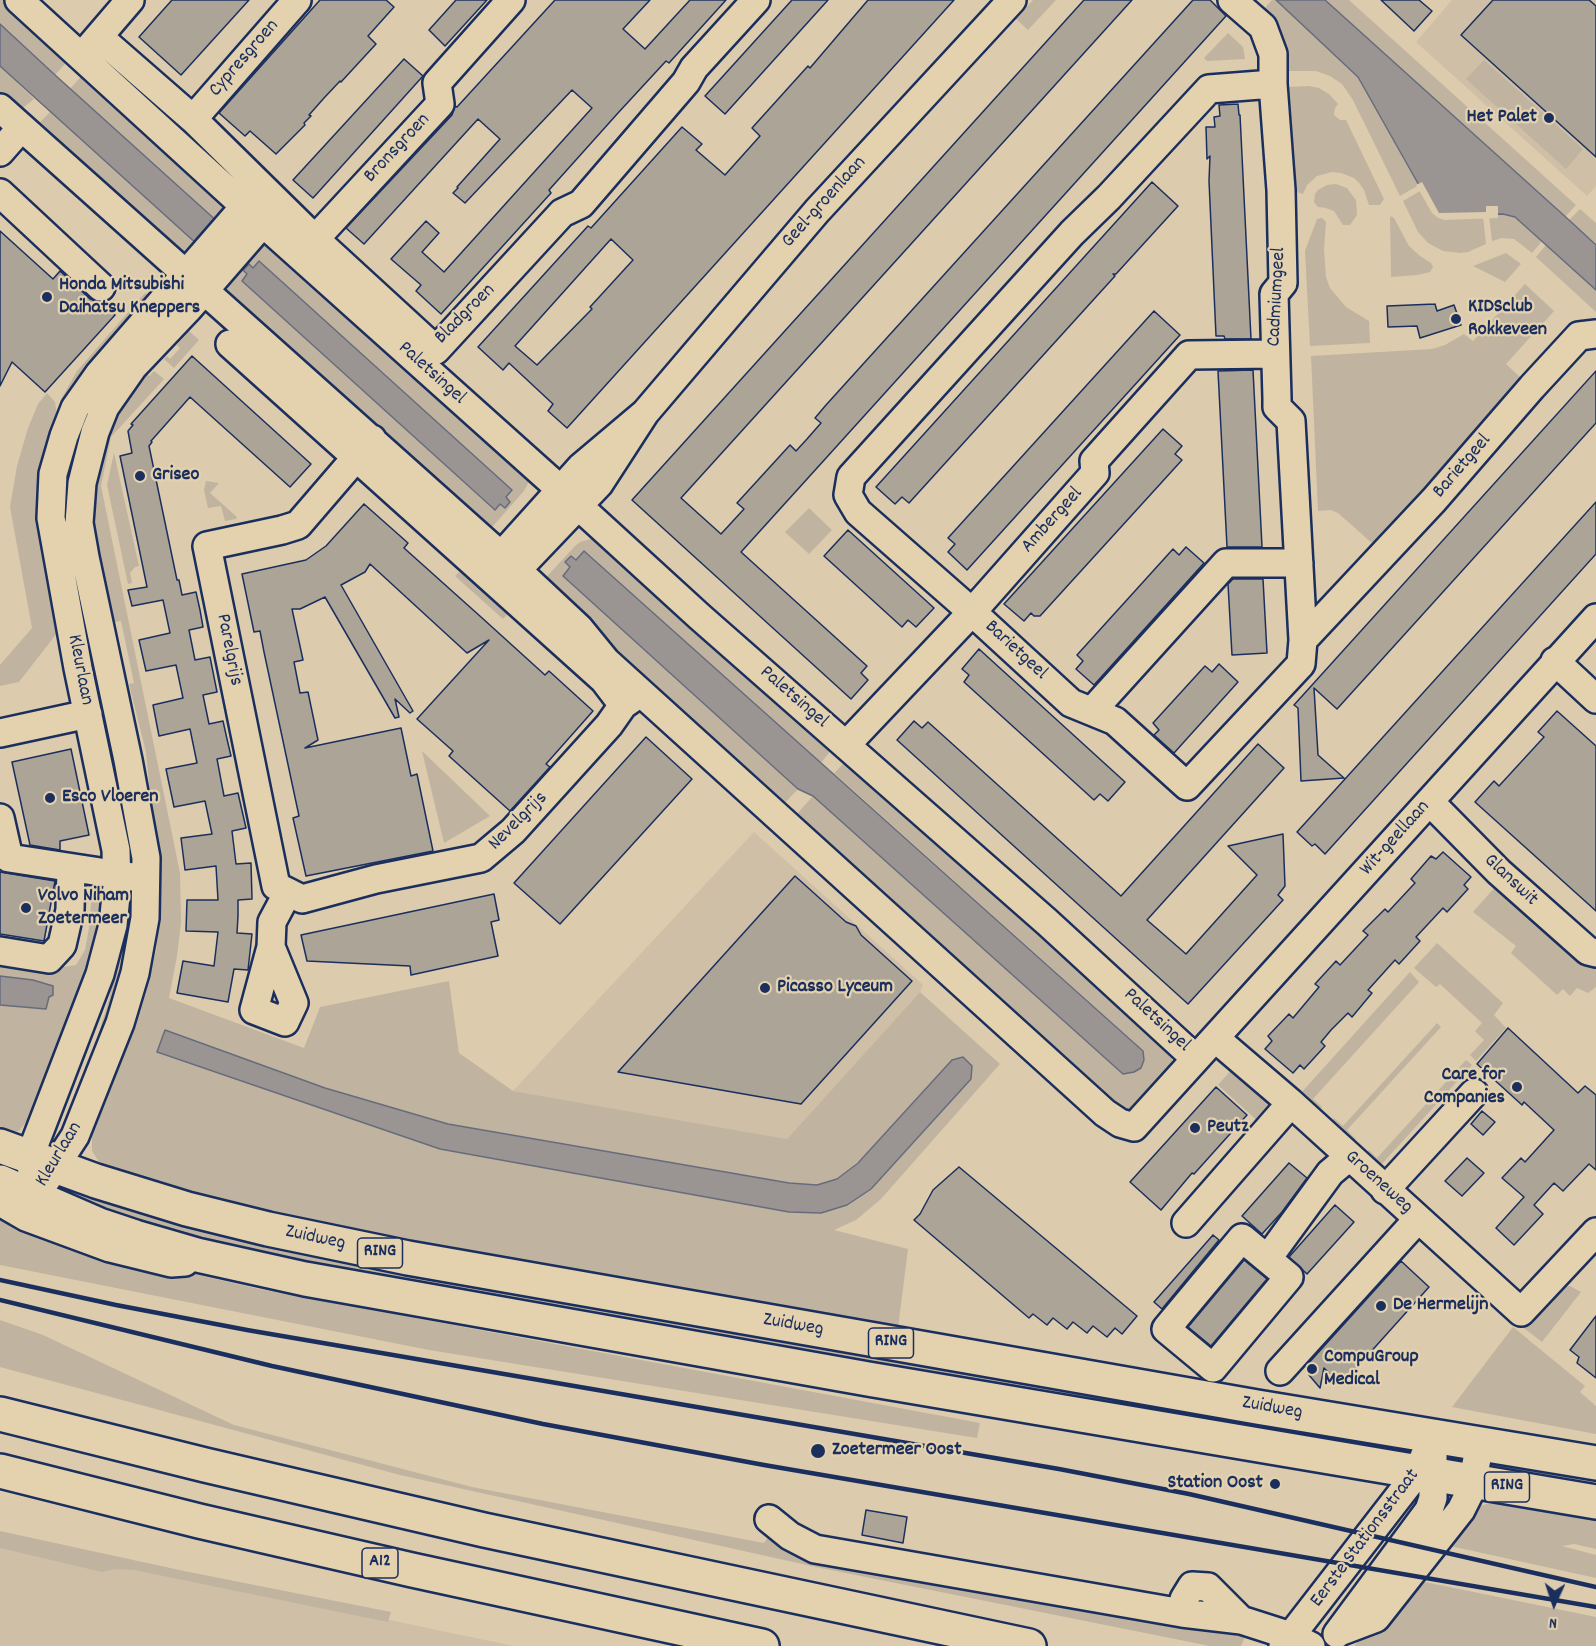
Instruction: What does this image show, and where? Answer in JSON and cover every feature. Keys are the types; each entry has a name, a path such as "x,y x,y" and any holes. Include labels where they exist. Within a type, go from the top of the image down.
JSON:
{"main road":[{"name":"Zuidweg","path":"28,1156 124,1190 209,1215 408,1258 1596,1463"},
{"name":"Zuidweg","path":"0,1182 117,1231 214,1259 305,1279 1596,1502"},
{"path":"0,1414 194,1463 473,1527 1029,1646"},
{"name":"A12","path":"0,1471 199,1521 412,1570 762,1646"}],"street":[{"name":"Paletsingel","path":"0,108 7,141 194,282 604,680 632,698 1113,1118 1120,1123 1134,1127 1195,1058 1038,914 700,617 19,0"},
{"path":"81,57 130,0"},
{"name":"Cypresgroen","path":"193,119 297,0"},
{"name":"Bronsgroen","path":"315,239 440,104 437,84 511,0"},
{"name":"Bladgroen","path":"99,37 193,119 315,239 436,350 562,213 580,204 686,82 694,68 756,0"},
{"name":"Cadmiumgeel","path":"1232,0 1263,27 1273,54 1281,190 1283,283 1274,294 1277,407 1291,421 1303,640"},
{"name":"Geel-groenlaan","path":"509,563 569,498 598,483 645,413 817,211 999,4"},
{"name":"Barietgeel","path":"1273,84 1209,89 1125,181 1072,233 851,477 848,495 858,512 1071,703 1115,722 1187,786 1301,664 1303,640 1434,500 1532,387 1580,336 1596,334"},
{"path":"0,193 101,287"},
{"name":"Kleurlaan","path":"35,1197 28,1156 100,974 116,910 118,875 116,850 51,518 53,474 75,408 99,374 194,282 254,215"},
{"name":"Kleurlaan","path":"28,1156 75,1136 120,1023 137,962 145,918 146,858 79,523 82,483 95,432 105,407 194,282"},
{"name":"Paletsingel","path":"230,344 509,563 579,628 632,698"},
{"name":"Ambergeel","path":"846,745 972,612 1095,473 1094,461 1189,355 1275,354"},
{"name":"Parelgrijs","path":"288,892 276,886 207,546 282,531 298,525 364,448"},
{"path":"1092,711 1226,563 1299,563"},
{"name":"Wit-geellaan","path":"1195,1058 1225,1046 1430,801 1596,618"},
{"path":"1555,662 1596,699"},
{"name":"Nevelgrijs","path":"288,892 302,899 376,879 482,858 513,831 632,698"},
{"path":"0,733 88,714"},
{"name":"Glanswit","path":"1430,801 1499,872 1588,951 1596,952"},
{"path":"0,818 4,855 71,868 147,878"},
{"path":"0,951 49,959 62,945 70,910 71,868"},
{"path":"271,947 272,922 288,892"},
{"name":"Groeneweg","path":"1225,1046 1521,1312 1596,1232"},
{"path":"1385,1190 1474,1093"},
{"path":"1186,1223 1291,1104"},
{"path":"1268,1258 1330,1173 1350,1157"},
{"name":"Zuidweg","path":"0,1202 26,1216 110,1248 171,1263 214,1259"},
{"path":"1280,1371 1418,1219"},
{"path":"1242,1239 1268,1258 1289,1277 1213,1368 1166,1329 1242,1239"},
{"name":"Eerste Stationsstraat","path":"1295,1643 1425,1474 1433,1436"},
{"name":"Eerste Stationsstraat","path":"1333,1639 1376,1618 1461,1510 1473,1482 1480,1443"},
{"name":"Eerste Stationsstraat","path":"1333,1639 1423,1520 1432,1501 1425,1474"},
{"path":"769,1519 790,1536 815,1550 1182,1613 1241,1620 1295,1643"}],"shaded area":[{"path":"0,0 5,0 70,58 55,75 0,24"},
{"path":"1033,0 1056,0 1028,30 1016,19"},
{"path":"1272,0 1276,0 1358,77 1419,185 1400,196 1353,100 1342,84 1316,71 1288,71 1283,35 1273,18 1263,10"},
{"path":"1276,0 1325,0 1569,220 1596,245 1596,290 1515,217 1503,214 1439,215 1433,210 1358,77"},
{"path":"1325,0 1349,0 1576,205 1565,217"},
{"name":"Het Palet","path":"1452,0 1596,0 1596,186 1587,196 1416,42"},
{"path":"0,24 219,223 198,245 0,66"},
{"path":"1228,33 1243,47 1245,59 1207,61 1204,58"},
{"path":"1484,60 1583,149 1566,169 1466,79"},
{"path":"0,66 34,99 19,111 0,95"},
{"path":"85,72 235,206 219,223 70,89"},
{"path":"1288,87 1319,88 1329,94 1338,104 1334,115 1340,120 1346,120 1384,199 1380,205 1369,205 1360,184 1354,178 1341,173 1332,172 1317,176 1307,185 1303,194 1293,191"},
{"path":"50,112 198,245 187,255 40,122"},
{"path":"1336,184 1347,188 1356,200 1357,215 1350,225 1343,225 1334,211 1318,207 1314,202 1318,190 1327,185"},
{"path":"1422,190 1483,216 1486,244 1460,253 1443,251 1428,243 1418,232 1403,201"},
{"path":"1580,209 1596,223 1596,245 1569,220"},
{"path":"1503,214 1515,217 1542,241 1532,253 1514,239 1502,238 1492,241 1489,216"},
{"path":"1390,216 1394,218 1409,246 1431,263 1433,267 1430,272 1391,277"},
{"path":"1322,218 1326,222 1324,250 1326,277 1330,288 1346,307 1369,321 1370,343 1310,346 1305,251 1317,219"},
{"path":"261,236 532,476 524,491 486,534 217,289","holes":["260,262 511,490 506,497 510,502 505,508 500,503 494,510 242,281 247,274 249,264 253,268"]},
{"path":"1546,245 1596,290 1596,312 1536,257"},
{"path":"1506,253 1521,264 1505,282 1473,266"},
{"path":"259,261 512,490 506,497 510,502 505,508 500,504 495,510 242,281 247,274 243,270 249,264 253,268"},
{"path":"1525,284 1554,311 1506,364 1522,379 1373,544 1338,513 1331,510 1318,511 1311,356 1432,349 1445,345 1464,334 1473,341"},
{"path":"145,293 154,300 64,415 60,401 77,371"},
{"path":"189,331 199,340 174,368 164,359 167,356 170,359 180,348 177,345"},
{"path":"140,369 149,376 154,371 164,379 111,437 101,486 180,873 181,922 169,998 304,1048 320,1007 449,981 459,1053 513,1091 787,1139 920,992 1000,1064 881,1199 856,1220 834,1230 908,1249 898,1328 276,1217 113,1174 101,1165 92,1151 92,1130 124,1052 145,992 156,951 161,905 146,752 129,684 134,683 121,621 106,624 87,529 102,434","holes":["166,1030 325,1088 448,1124 789,1183 817,1185 837,1179 972,1066 971,1079 871,1189 847,1205 821,1213 789,1212 440,1149 157,1053"]},
{"path":"47,393 55,402 57,416 43,457 37,496 39,535 57,633 19,682 0,686 0,665 32,628 10,507 17,466 28,428 38,404"},
{"path":"114,453 139,566 130,573 132,583 128,584 107,485"},
{"path":"206,481 219,483 210,493 237,517 236,519 225,521 221,506 208,508 204,490"},
{"path":"809,508 832,530 809,554 785,532"},
{"path":"594,538 832,749 821,763 584,552 563,576 798,789 779,809 540,584 575,546"},
{"path":"584,551 1143,1051 1144,1060 1141,1068 1123,1074 813,796 798,789 563,576 570,567 565,562 571,556 576,560"},
{"path":"465,566 512,609 503,619 455,576"},
{"path":"422,751 490,816 444,843"},
{"path":"845,762 1158,1033 1170,1052 1173,1063 1172,1072 1135,1108 1122,1110 796,815 813,796 1123,1074 1131,1073 1144,1056 1143,1050 834,773"},
{"name":"Picasso Lyceum","path":"754,832 923,985 920,992 787,1139 513,1091"},
{"path":"92,883 104,888 108,894 75,1005 33,1113 19,1131 6,1134 0,1131 0,1005 46,1009 33,980 0,976 0,956 57,968 76,965 85,950 90,922"},
{"path":"1495,887 1538,925 1542,922 1596,963 1596,987 1588,993 1577,988 1570,996 1563,989 1557,995 1511,953 1516,946 1473,912"},
{"path":"126,894 135,912 121,992 58,1144 96,1042 110,996"},
{"path":"1437,943 1503,1003 1494,1015 1506,1028 1476,1061 1470,1055 1484,1040 1475,1031 1482,1023 1440,984 1436,987 1414,968"},
{"path":"1410,972 1419,982 1313,1099 1322,1107 1319,1110 1301,1093"},
{"path":"0,976 33,980 53,986 53,995 49,997 46,1009 0,1005"},
{"path":"1437,1023 1441,1027 1347,1130 1356,1139 1354,1141 1332,1121 1334,1118 1343,1126"},
{"path":"165,1030 325,1088 448,1124 789,1183 817,1185 837,1179 858,1163 952,1060 963,1057 972,1066 971,1079 871,1189 847,1205 821,1213 789,1212 440,1149 157,1052"},
{"path":"1466,1060 1472,1065 1380,1166 1366,1153 1369,1150 1377,1158"},
{"path":"1232,1069 1276,1108 1261,1124 1218,1085"},
{"path":"71,1183 1345,1430 1342,1448 276,1263 87,1208 65,1193"},
{"path":"0,1209 181,1271 259,1289 980,1423 977,1438 429,1350 0,1265"},
{"path":"1570,1286 1581,1292 1542,1342 1516,1322 1560,1287"},
{"path":"0,1320 43,1335 234,1425 472,1487 764,1543 774,1530 800,1555 1245,1637 1241,1646 1210,1646 816,1567 400,1475 0,1367"},
{"path":"1513,1327 1585,1386 1580,1392 1596,1406 1596,1434 1452,1407"},
{"path":"1506,1501 1596,1516 1596,1549 1574,1544 1562,1546 1596,1555 1596,1578 1450,1546 1445,1542 1474,1508 1493,1502"},
{"path":"0,1531 184,1571 391,1612 388,1622 134,1570 115,1569 102,1572 0,1548"},
{"path":"0,1535 427,1628 514,1646 0,1646"},
{"path":"1415,1580 1596,1617 1596,1646 1354,1646"}],"pier":[{"path":"1422,182 1439,213 1486,212 1486,206 1498,206 1498,218 1445,220 1438,218 1432,213 1416,185"}],"building":[{"path":"172,0 249,0 181,75 139,37"},
{"path":"320,0 386,0 394,7 368,36 376,44 324,98 309,115 311,116 304,123 305,125 276,154 250,131 245,136 219,113"},
{"path":"456,0 487,0 445,46 429,30"},
{"path":"555,0 650,0 623,29 645,49 690,0 726,0 669,63 666,61 618,113 549,190 551,193 441,314 416,291 421,285 391,259 426,221 439,233 422,252 444,272 592,108 572,90 465,203 453,193 500,139 478,119 364,244 346,228 452,115 455,106 457,107"},
{"path":"792,0 828,0 725,114 705,96"},
{"path":"868,0 954,0 567,428 548,411 553,404 509,363 503,370 478,347 588,226 591,228 682,127 702,144 696,150 725,175 760,136 752,128 808,66 810,68","holes":["611,239 633,260 590,307 592,309 537,365 515,346"]},
{"path":"1084,0 1132,0 681,498 721,534 744,509 737,503 790,445 796,451 807,439 821,423 815,418 826,405 1193,0 1210,0 1226,16 741,552 867,666 861,673 868,680 851,699 632,500"},
{"path":"1381,0 1419,0 1432,11 1414,31"},
{"path":"1493,0 1589,0 1596,6 1596,157 1461,35"},
{"path":"404,59 423,76 313,198 293,180"},
{"path":"1238,104 1251,339 1225,339 1224,336 1216,336 1209,181 1210,156 1207,159 1206,127 1215,127 1214,117 1220,116 1219,105"},
{"path":"1152,182 1178,206 1116,274 1113,274 1115,276 909,503 902,497 895,504 876,487"},
{"name":"Honda Mitsubishi Daihatsu Kneppers","path":"0,231 53,279 60,271 90,299 101,302 115,315 45,392 12,362 0,386"},
{"path":"1435,304 1437,311 1454,305 1461,325 1420,338 1417,326 1388,327 1387,306"},
{"path":"1154,311 1180,335 967,570 948,552 955,544 948,538"},
{"path":"192,356 311,464 290,487 190,397 149,446 177,580 179,580 182,595 196,592 200,610 203,627 189,630 195,660 210,657 217,692 203,695 209,724 223,721 231,756 217,759 224,796 238,793 246,828 232,831 236,864 251,863 252,899 238,900 237,933 252,934 248,970 234,969 228,1002 177,993 183,961 214,966 218,932 186,931 187,900 218,900 216,866 185,870 181,838 212,834 205,801 174,807 166,769 197,763 190,729 159,736 153,705 183,698 176,665 146,671 139,640 170,633 163,600 132,606 128,590 147,587 120,456 132,453 128,431 133,425 131,424"},
{"path":"1253,370 1262,547 1227,547 1218,371"},
{"path":"1596,371 1596,423 1337,709 1314,688 1318,755 1344,778 1301,781 1298,708 1294,705"},
{"path":"1163,429 1182,446 1175,454 1182,460 1040,616 1034,616 1031,613 1024,621 1004,604"},
{"path":"1596,502 1596,554 1325,854 1315,844 1312,846 1297,832"},
{"path":"364,504 408,543 404,548 545,675 549,671 593,711 546,764 550,767 510,811 449,756 453,751 417,719 489,640 467,653 370,564 365,572 341,585 413,711 410,713 395,699 399,717 395,718 325,597 300,609 292,609 303,660 294,662 300,693 308,692 318,740 305,748 401,728 411,776 417,774 433,851 306,876 293,818 299,816 260,631 254,632 242,574 306,560 326,546"},
{"path":"848,530 934,608 916,627 908,620 902,627 824,556"},
{"path":"1186,547 1204,563 1094,685 1076,669 1083,661 1077,655 1173,549 1179,555"},
{"path":"1233,579 1263,579 1267,653 1232,655 1228,584"},
{"path":"979,649 1125,782 1108,801 1100,794 1094,800 964,682 969,675 962,669"},
{"path":"1219,664 1238,682 1174,753 1154,735 1159,730 1153,723 1205,666 1212,672"},
{"path":"1557,711 1596,746 1596,911 1475,802 1494,781 1499,786 1544,737 1538,732"},
{"path":"914,721 922,728 928,722 1121,896 1258,744 1284,768 1147,920 1186,954 1257,875 1228,846 1283,834 1285,886 1278,895 1283,900 1188,1004 897,740"},
{"path":"646,737 692,779 560,924 514,883"},
{"name":"Esco Vloeren","path":"71,749 89,835 60,841 60,850 30,845 12,762"},
{"path":"1443,852 1471,877 1464,885 1468,889 1447,912 1443,908 1416,937 1420,941 1399,964 1395,960 1368,990 1372,993 1352,1017 1348,1013 1331,1030 1321,1042 1325,1046 1304,1069 1300,1065 1293,1073 1265,1049 1272,1041 1268,1036 1289,1014 1293,1018 1319,987 1315,984 1336,961 1340,965 1368,935 1363,931 1385,909 1388,912 1415,883 1411,879 1431,856 1436,859"},
{"name":"Volvo Niham Zoetermeer","path":"0,872 55,881 44,941 0,934"},
{"path":"795,876 846,922 856,926 861,935 912,981 801,1104 618,1072"},
{"path":"494,894 499,920 491,922 498,956 411,975 410,966 307,961 301,935"},
{"path":"1508,1028 1578,1093 1585,1086 1596,1095 1596,1170 1589,1164 1563,1191 1554,1183 1534,1205 1543,1214 1514,1245 1496,1228 1524,1197 1502,1178 1521,1158 1525,1162 1554,1130 1524,1102 1522,1105 1477,1064"},
{"path":"1216,1087 1247,1115 1194,1174 1192,1173 1161,1210 1130,1182"},
{"path":"1482,1111 1495,1122 1483,1135 1471,1124"},
{"path":"1467,1158 1484,1173 1462,1196 1445,1181"},
{"path":"1289,1163 1307,1178 1282,1212 1262,1234 1242,1216"},
{"path":"959,1167 1137,1316 1122,1334 1115,1328 1107,1337 1093,1326 1087,1333 1073,1322 1067,1329 1053,1318 1047,1325 1033,1314 1029,1318 914,1220 920,1214 933,1190"},
{"path":"1335,1205 1354,1222 1307,1274 1289,1257"},
{"path":"1213,1235 1219,1240 1162,1309 1154,1302"},
{"path":"1244,1260 1267,1279 1211,1346 1188,1327"},
{"name":"De Hermelijn","path":"1401,1261 1429,1287 1341,1385 1324,1368 1320,1388 1309,1375 1306,1366"},
{"path":"1596,1316 1596,1378 1577,1363 1579,1357 1570,1350"},
{"path":"866,1510 907,1517 903,1543 862,1535"}],"railway":[{"path":"0,1280 247,1330 1059,1469 1189,1494 1596,1587"},
{"path":"0,1300 272,1366 543,1424 764,1465 1596,1607"}],"place":[{"name":"Het Palet","path":"1549,118"},
{"name":"Honda Mitsubishi Daihatsu Kneppers","path":"47,297"},
{"name":"KIDSclub Rokkeveen","path":"1456,319"},
{"name":"Griseo","path":"140,476"},
{"name":"Esco Vloeren","path":"50,798"},
{"name":"Volvo Niham Zoetermeer","path":"26,908"},
{"name":"Picasso Lyceum","path":"765,988"},
{"name":"Care for Companies","path":"1517,1087"},
{"name":"Peutz","path":"1195,1128"},
{"name":"De Hermelijn","path":"1381,1306"},
{"name":"CompuGroup Medical","path":"1312,1369"},
{"name":"Zoetermeer Oost","path":"818,1451"},
{"name":"Station Oost","path":"1275,1484"}]}
